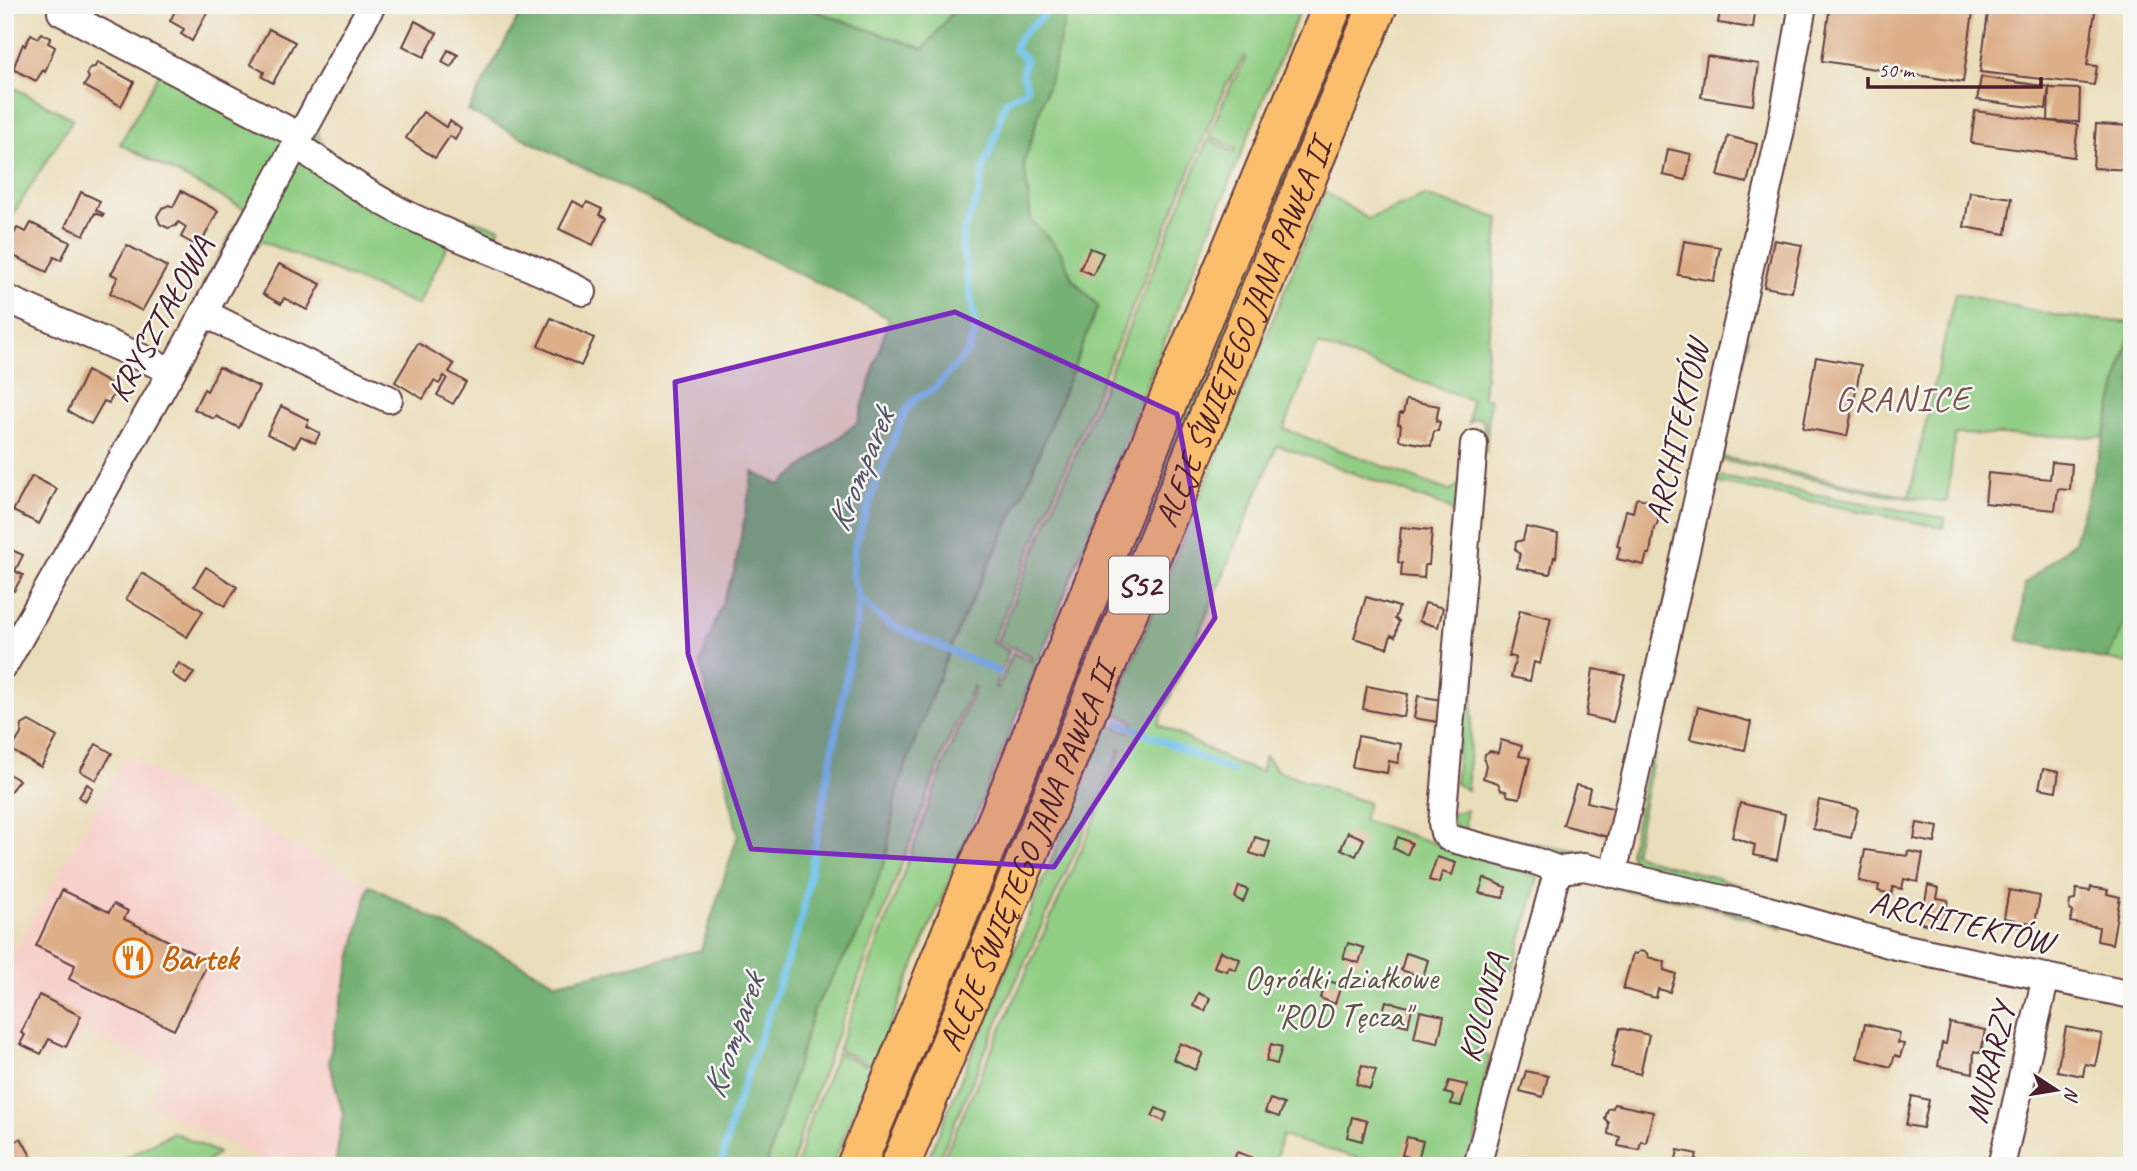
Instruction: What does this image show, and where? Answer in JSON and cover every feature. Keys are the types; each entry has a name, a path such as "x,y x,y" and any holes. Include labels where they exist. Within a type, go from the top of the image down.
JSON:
{"highway":[{"name":"ALEJE ŚWIĘTEGO JANA PAWŁA II","path":"856,1166 1333,5"},
{"name":"ALEJE ŚWIĘTEGO JANA PAWŁA II","path":"900,1166 1378,5"}],"street":[{"name":"KRYSZTAŁOWA","path":"5,664 172,371 372,5"},
{"name":"ARCHITEKTÓW","path":"1613,874 1780,134 1803,5"},
{"path":"61,12 297,140 383,202 583,292"},
{"path":"5,298 172,371"},
{"path":"204,313 310,365 389,399"},
{"name":"ARCHITEKTÓW","path":"1474,444 1442,823 1444,834 1458,842 1560,870 1584,867 1758,907 1896,946 2132,995"},
{"name":"KOLONIA","path":"1477,1166 1504,1061 1560,870"},
{"name":"MURARZY","path":"2001,1166 2046,978"}],"highlighted area":[{"path":"955,312 1177,414 1215,618 1054,867 751,849 688,654 675,382"}],"shaded area":[{"path":"126,756 369,885 329,1062 343,1114 335,1166 271,1166 148,1105 164,1068 84,1031 73,1052 43,1059 5,1042 5,967"}],"green space":[{"path":"525,5 798,5 924,49 958,5 1068,5 1052,72 1024,162 1031,220 1061,252 1072,279 1098,306 1025,489 960,625 931,697 897,790 886,857 859,932 814,1009 766,1166 335,1166 343,1114 329,1062 369,885 557,983 701,950 738,835 700,663 735,569 753,472 780,485 858,422 889,318 468,111"},
{"path":"798,5 958,5 924,49"},
{"path":"1068,5 1302,5 1146,386 1028,688 832,1166 797,1166 806,1131 837,1053 865,1065 867,1063 838,1050 950,748 975,688 973,686 946,746 802,1129 792,1166 766,1166 814,1009 859,932 886,857 897,790 931,697 960,625 1025,489 1098,306 1072,278 1061,252 1030,220 1024,162 1052,72","holes":["1244,56 1246,58 1227,93 1209,136 1236,149 1234,152 1208,139 997,641 1033,657 1031,661 1013,653 998,689 995,687 1009,651 992,642 1224,89"]},
{"path":"1348,5 1361,5 885,1166 872,1166"},
{"path":"160,72 287,138 209,283 203,285 245,209 120,144"},
{"path":"5,83 73,119 5,227"},
{"path":"317,131 323,147 405,202 499,228 495,245 412,211 315,145 313,138"},
{"path":"298,157 450,240 418,305 261,241 257,246 253,244"},
{"name":"Ogródki działkowe \"ROD Tęcza\"","path":"1325,192 1368,219 1424,196 1499,218 1483,397 1490,399 1486,452 1481,450 1484,422 1474,418 1469,423 1471,400 1318,344 1284,429 1449,491 1464,482 1461,527 1449,508 1277,445 1158,724 1237,764 1261,772 1265,756 1278,771 1368,803 1363,820 1538,877 1513,970 1498,966 1476,1052 1490,1056 1484,1080 1486,1093 1469,1166 1385,1166 1282,1136 1274,1166 940,1166 1101,805 1122,749 1120,748 936,1166 925,1166 1108,724 1128,732 1133,721 1112,712"},
{"path":"1955,293 2058,316 2132,323 2104,437 1955,434 1947,502 1884,495 1716,459 1740,340 1748,338 1722,457 1909,497"},
{"path":"2132,327 2132,607 2107,660 2018,640 2025,584 2074,542"},
{"path":"1715,476 1945,518 1944,528 1714,482 1659,733 1654,729"},
{"path":"2132,607 2132,665 2107,659"},
{"path":"1465,683 1474,684 1467,790 1455,783"},
{"path":"1654,755 1634,853 1650,860 1742,885 1736,893 1637,866 1631,857 1630,850 1650,756"},
{"path":"1466,810 1465,831 1586,852 1582,858 1557,857 1461,835 1451,819 1454,813"},
{"path":"1577,876 1780,921 1783,929 1703,905 1578,881 1567,897 1547,967 1541,958 1565,883"},
{"path":"173,1132 218,1153 202,1166 111,1166"}],"building":[{"path":"178,5 211,5 192,41 181,34 184,29 170,21"},
{"path":"1721,5 1756,5 1753,28 1718,23"},
{"path":"1830,5 1974,5 1963,82 1822,61"},
{"path":"1989,5 2096,5 2087,65 2097,66 2094,85 1980,72"},
{"path":"415,21 437,33 424,57 403,46"},
{"path":"269,29 295,42 273,83 262,77 264,72 250,64"},
{"path":"41,33 51,38 48,43 55,47 45,72 43,70 36,81 13,69 23,44 25,46 31,34 38,38"},
{"path":"448,50 458,55 451,67 442,62"},
{"path":"1707,56 1759,64 1753,105 1701,97"},
{"path":"97,62 134,82 121,106 84,86 89,78 87,74 90,68 95,67"},
{"path":"1981,77 2049,87 2046,109 1977,100"},
{"path":"2049,88 2080,89 2079,122 2048,121"},
{"path":"1975,111 2078,125 2074,157 1971,143"},
{"path":"423,112 446,127 450,121 461,129 455,140 450,136 435,158 406,138"},
{"path":"2096,124 2132,126 2132,170 2093,168"},
{"path":"1728,136 1757,144 1747,183 1718,176"},
{"path":"1668,149 1691,154 1686,180 1663,175"},
{"path":"181,191 218,211 199,247 181,237 186,227 178,222 176,226 168,228 160,224 157,216 162,208 169,205 173,207"},
{"path":"81,192 100,201 96,210 104,214 95,213 84,235 65,227"},
{"path":"1970,192 2012,198 2006,234 1964,227"},
{"path":"573,201 584,207 587,202 602,209 599,215 606,218 593,245 559,229"},
{"path":"31,223 70,242 61,260 54,257 47,272 5,252 17,228 26,232"},
{"path":"1774,240 1802,245 1792,292 1764,287"},
{"path":"1684,241 1720,247 1714,281 1678,275"},
{"path":"127,245 167,267 142,311 110,293 118,277 111,274"},
{"path":"1090,248 1103,253 1093,275 1080,269"},
{"path":"279,264 321,284 307,310 284,298 281,304 263,294"},
{"path":"551,318 594,338 581,366 538,346"},
{"path":"418,343 454,364 449,372 466,382 453,404 437,395 447,378 444,376 439,384 434,381 423,399 395,382"},
{"path":"1816,357 1861,365 1847,436 1803,428"},
{"path":"219,367 259,387 239,428 216,416 214,419 194,409"},
{"path":"87,371 111,384 109,387 116,390 109,403 104,401 91,424 68,411"},
{"path":"1406,400 1439,406 1436,421 1440,422 1438,431 1434,431 1431,446 1399,440 1401,425 1398,424"},
{"path":"281,406 309,420 306,426 320,433 315,443 301,436 295,447 267,434"},
{"path":"2052,462 2072,464 2070,490 2058,489 2055,510 1985,503 1988,473 2050,479"},
{"path":"32,476 57,489 39,524 13,511"},
{"path":"1636,499 1661,505 1650,554 1647,554 1644,565 1617,559 1620,547 1617,546 1626,510 1633,512"},
{"path":"1401,527 1432,530 1429,565 1425,565 1424,578 1401,576 1402,563 1398,562"},
{"path":"1526,527 1558,534 1556,558 1554,557 1550,574 1517,568 1520,554 1515,549 1516,542 1523,540"},
{"path":"5,547 23,555 15,571 23,575 14,591 5,587"},
{"path":"206,567 237,587 225,606 194,586"},
{"path":"142,573 203,611 187,637 126,599"},
{"path":"1366,597 1399,607 1395,619 1399,621 1395,637 1391,635 1387,648 1354,638"},
{"path":"1425,603 1443,608 1438,627 1419,621"},
{"path":"1520,610 1551,618 1540,664 1534,662 1530,681 1511,677 1516,658 1509,656"},
{"path":"179,663 194,673 186,684 172,674"},
{"path":"1593,669 1625,675 1613,722 1586,716"},
{"path":"1367,686 1408,694 1404,717 1363,709"},
{"path":"1418,696 1442,700 1438,722 1414,718"},
{"path":"1698,707 1751,722 1745,750 1690,739"},
{"path":"29,721 57,737 41,767 11,750 21,734 22,725"},
{"path":"1358,736 1401,744 1398,763 1389,761 1387,773 1352,767"},
{"path":"1501,740 1522,746 1519,756 1530,758 1520,798 1508,796 1498,783 1483,778 1485,754 1490,751 1498,753"},
{"path":"96,744 112,753 96,780 80,771"},
{"path":"2043,769 2059,772 2056,791 2039,788"},
{"path":"5,772 19,780 5,798"},
{"path":"87,784 93,788 85,801 79,797"},
{"path":"1576,785 1590,788 1587,802 1616,809 1608,837 1563,825"},
{"path":"1819,800 1858,809 1851,838 1813,829"},
{"path":"1740,803 1785,814 1777,860 1753,855 1755,845 1732,837"},
{"path":"1917,823 1938,827 1935,843 1914,839"},
{"path":"1348,832 1364,839 1356,856 1341,849"},
{"path":"1255,837 1270,842 1265,858 1250,853"},
{"path":"1398,837 1412,843 1407,855 1393,848"},
{"path":"1865,850 1907,856 1908,851 1923,854 1918,882 1904,879 1902,889 1893,887 1892,894 1878,891 1879,885 1859,881"},
{"path":"1437,857 1456,863 1452,875 1442,872 1439,883 1429,880"},
{"path":"1484,878 1506,887 1503,898 1479,893"},
{"path":"1928,885 1939,888 1937,898 1948,900 1943,928 1921,923"},
{"path":"1239,886 1248,890 1243,902 1235,898"},
{"path":"2091,887 2108,890 2107,894 2120,897 2112,944 2097,941 2099,927 2070,922 2073,912 2069,909 2070,901 2075,900 2076,889 2090,891"},
{"name":"Bartek","path":"62,890 109,912 114,904 128,911 124,919 209,961 174,1030 69,979 75,965 36,946"},
{"path":"2009,890 2040,896 2035,923 2026,922 2025,928 2016,926 2016,920 2004,918"},
{"path":"1348,943 1364,948 1359,963 1343,958"},
{"path":"1220,951 1240,959 1236,970 1229,967 1227,971 1214,967"},
{"path":"1406,953 1428,960 1423,977 1401,970"},
{"path":"1633,953 1647,953 1648,957 1665,962 1664,970 1676,974 1670,992 1658,989 1656,998 1623,989"},
{"path":"1326,980 1341,985 1335,1004 1320,998"},
{"path":"1198,993 1210,998 1205,1011 1193,1006"},
{"path":"39,995 81,1016 66,1047 49,1039 41,1054 20,1044 25,1035 21,1033"},
{"path":"1386,1001 1412,1008 1408,1026 1381,1019"},
{"path":"1420,1011 1444,1016 1438,1043 1414,1038"},
{"path":"1950,1023 1985,1030 1981,1053 1974,1051 1973,1073 1938,1066 1942,1043 1946,1044"},
{"path":"1865,1024 1900,1033 1898,1043 1904,1044 1900,1057 1895,1055 1891,1067 1857,1058"},
{"path":"2066,1027 2102,1034 2095,1066 2085,1064 2083,1076 2057,1071"},
{"path":"1620,1028 1649,1035 1640,1074 1611,1067"},
{"path":"1180,1043 1203,1053 1195,1070 1173,1059"},
{"path":"1271,1044 1282,1047 1277,1064 1266,1061"},
{"path":"1362,1065 1376,1070 1370,1089 1356,1084"},
{"path":"1526,1071 1548,1076 1543,1097 1520,1091"},
{"path":"1449,1081 1467,1085 1461,1106 1451,1104 1453,1095 1445,1093"},
{"path":"1912,1096 1929,1100 1923,1128 1906,1125"},
{"path":"1270,1099 1284,1104 1279,1117 1265,1112"},
{"path":"1614,1104 1653,1112 1646,1143 1641,1141 1639,1150 1618,1146 1620,1137 1608,1134 1609,1123 1605,1119 1608,1109 1613,1108"},
{"path":"1156,1108 1167,1113 1164,1121 1152,1116"},
{"path":"1352,1117 1367,1121 1362,1141 1347,1137"},
{"path":"1407,1137 1423,1141 1418,1160 1402,1155"},
{"path":"21,1138 31,1156 11,1166 5,1155 5,1147"},
{"path":"1678,1150 1697,1154 1694,1166 1675,1164"},
{"path":"1237,1152 1251,1157 1248,1166 1231,1166"}],"waterway":[{"name":"Kromparek","path":"721,1166 733,1115 802,918 858,612 858,595 852,574 855,546 905,412 917,397 932,391 967,353 974,337 975,322 962,247 964,231 978,197 983,170 1004,105 1007,100 1025,91 1027,86 1022,73 1026,59 1015,50 1017,42 1050,5"},
{"name":"Kromparek","path":"858,595 870,609 891,625 999,672"},
{"name":"Kromparek","path":"1119,722 1233,772"}],"place":[{"name":"Bartek","path":"133,958"}],"district":[{"name":"GRANICE","path":"1903,398"}]}
